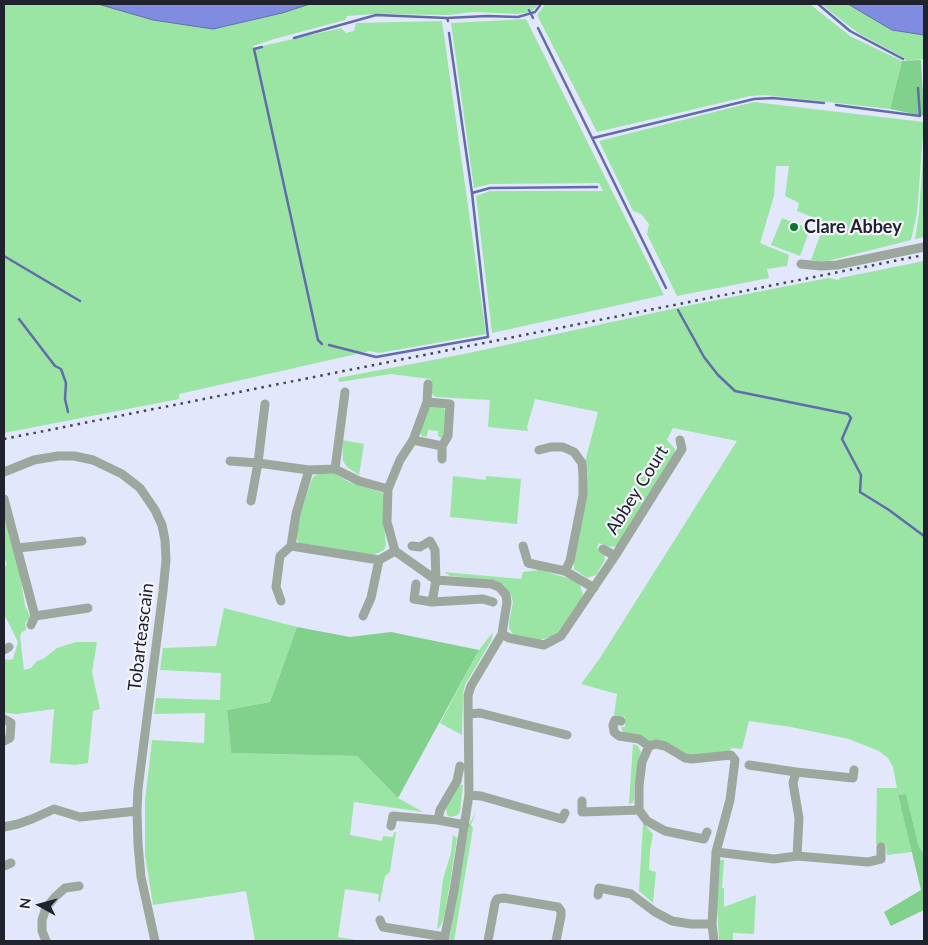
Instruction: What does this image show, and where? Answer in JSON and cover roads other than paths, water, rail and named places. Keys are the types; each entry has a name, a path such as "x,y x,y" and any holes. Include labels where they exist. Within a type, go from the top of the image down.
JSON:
{"street":[{"path":"801,264 837,265 924,247"},
{"path":"380,920 383,927 411,937 445,939 469,794 468,695 471,686 502,634 507,602 506,595 499,587 492,584 436,580 395,551 387,522 388,489 400,460 413,440 427,402 428,384"},
{"path":"335,469 344,392"},
{"path":"427,402 450,404 448,436 442,446 442,459"},
{"path":"251,501 265,404"},
{"path":"413,440 442,446"},
{"name":"Abbey Court","path":"502,634 510,638 544,645 561,636 615,556 682,448 680,440"},
{"name":"Abbey Court","path":"540,450 551,446 563,447 574,452 582,463 584,476 583,495 572,553 565,571"},
{"name":"Tobarteascain","path":"4,472 34,460 58,456 74,456 93,460 122,474 140,488 155,510 162,525 166,560 139,779 137,811 141,877 156,941"},
{"path":"230,461 310,470 335,469 359,481 388,489"},
{"path":"281,600 276,587 280,556 291,546 296,514 310,470"},
{"path":"4,499 18,548 33,620 88,608"},
{"path":"18,548 82,541"},
{"path":"412,546 420,547 430,541 435,550 436,580 432,602"},
{"path":"291,546 378,560 395,551"},
{"path":"523,546 528,563 565,571 594,588"},
{"name":"Abbey Court","path":"603,549 615,556"},
{"path":"363,616 371,598 378,560"},
{"path":"416,584 414,599 432,602 483,599 493,602"},
{"path":"469,714 480,713 567,736"},
{"path":"4,719 11,723 10,738 4,741"},
{"path":"621,721 615,720 614,732 619,736 639,739 649,746"},
{"path":"649,746 656,744 665,746 692,760 731,755 735,760 730,800 716,852 712,924 714,941"},
{"path":"649,746 642,762 639,786 639,810 646,822 665,831 704,839 707,832"},
{"path":"748,765 853,778 854,770"},
{"path":"438,820 440,810 457,781 460,766"},
{"path":"796,772 794,784 799,818 797,856"},
{"path":"469,794 562,819 565,813"},
{"path":"582,801 582,812 639,810"},
{"path":"4,827 25,822 54,808 80,817 137,811"},
{"path":"391,826 393,816 438,820 465,825"},
{"path":"716,852 774,859 797,856 868,862 881,860 881,847"},
{"path":"46,941 42,931 42,920 46,908 65,888 79,886"},
{"path":"598,895 599,888 631,894 655,912 672,921 691,924 712,924"},
{"path":"488,941 495,902 497,899 504,898 558,907 561,911 561,916 556,941"}],"water":[{"path":"98,4 310,4 282,13 213,29 153,20"},
{"path":"848,4 924,4 924,35 892,30"}],"waterway":[{"path":"448,21 447,18 518,17 535,12 541,4"},
{"path":"818,4 850,31 903,59"},
{"path":"529,10 533,18"},
{"path":"294,38 376,15 447,18"},
{"path":"538,28 666,288"},
{"path":"329,345 376,357 488,337 472,193 449,33"},
{"path":"262,47 254,49 318,340 322,344"},
{"path":"836,105 920,116 918,88"},
{"path":"593,138 754,99 773,98 824,103"},
{"path":"472,193 490,188 597,187"},
{"path":"4,256 80,301"},
{"path":"678,310 704,357 718,375 735,391 848,414 851,418 842,439 861,475 860,492 889,510 924,536"},
{"path":"19,319 55,366 61,369 66,383 65,399 68,412"}],"railway":[{"path":"4,439 924,255"}],"place":[{"name":"Clare Abbey","path":"794,227"}]}
